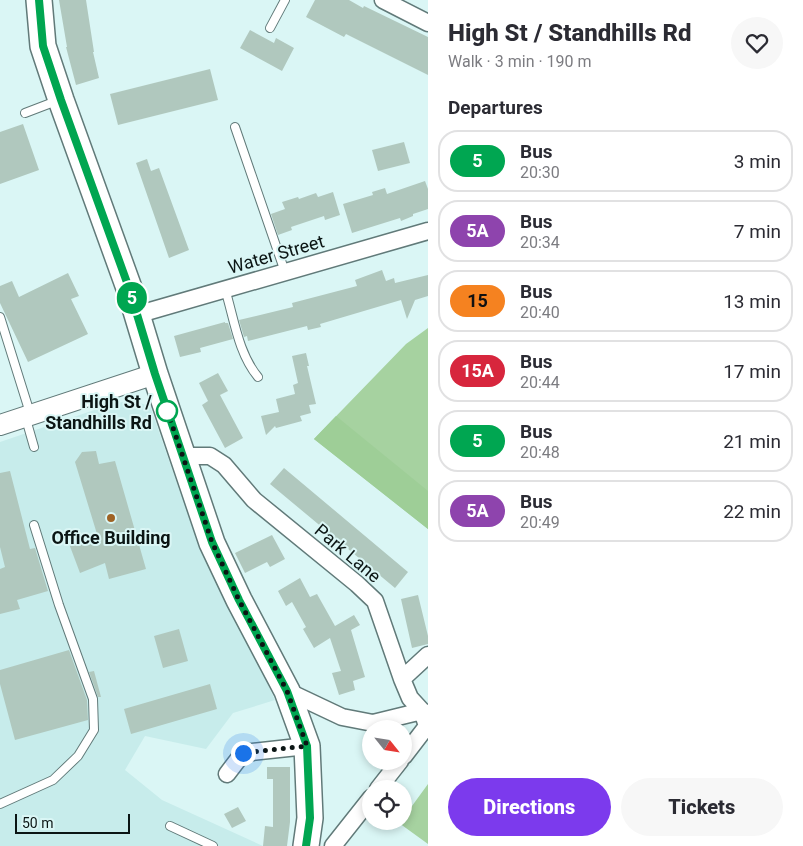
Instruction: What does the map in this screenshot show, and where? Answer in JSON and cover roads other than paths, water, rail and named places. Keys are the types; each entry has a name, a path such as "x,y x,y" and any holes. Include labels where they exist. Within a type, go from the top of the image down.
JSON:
{"main road":[{"path":"38,0 43,46 129,288 155,374 212,542 239,600 287,691 307,746 310,818 306,846"}],"street":[{"path":"383,0 428,23"},
{"name":"Water Street","path":"136,315 428,231"},
{"path":"0,425 155,374"},
{"name":"Park Lane","path":"183,456 210,456 224,464 254,500 357,584 374,601 410,698 425,712"},
{"path":"402,679 428,655"},
{"path":"287,691 342,717 373,722 425,712 427,726 412,746"},
{"path":"227,774 243,753 307,746"},
{"path":"385,780 393,770"},
{"path":"333,846 362,809"}],"lane":[{"path":"270,28 285,0"},
{"path":"25,113 61,100"},
{"path":"235,127 286,272"},
{"path":"225,289 242,348 249,366 258,377"},
{"path":"0,317 28,416 34,447"},
{"path":"0,804 53,780 78,756 94,730 93,699 59,605 34,525"},
{"path":"170,826 214,846"}],"place":[{"name":"High St / Standhills Rd","path":"167,411"},
{"name":"Office Building","path":"111,518"}]}
